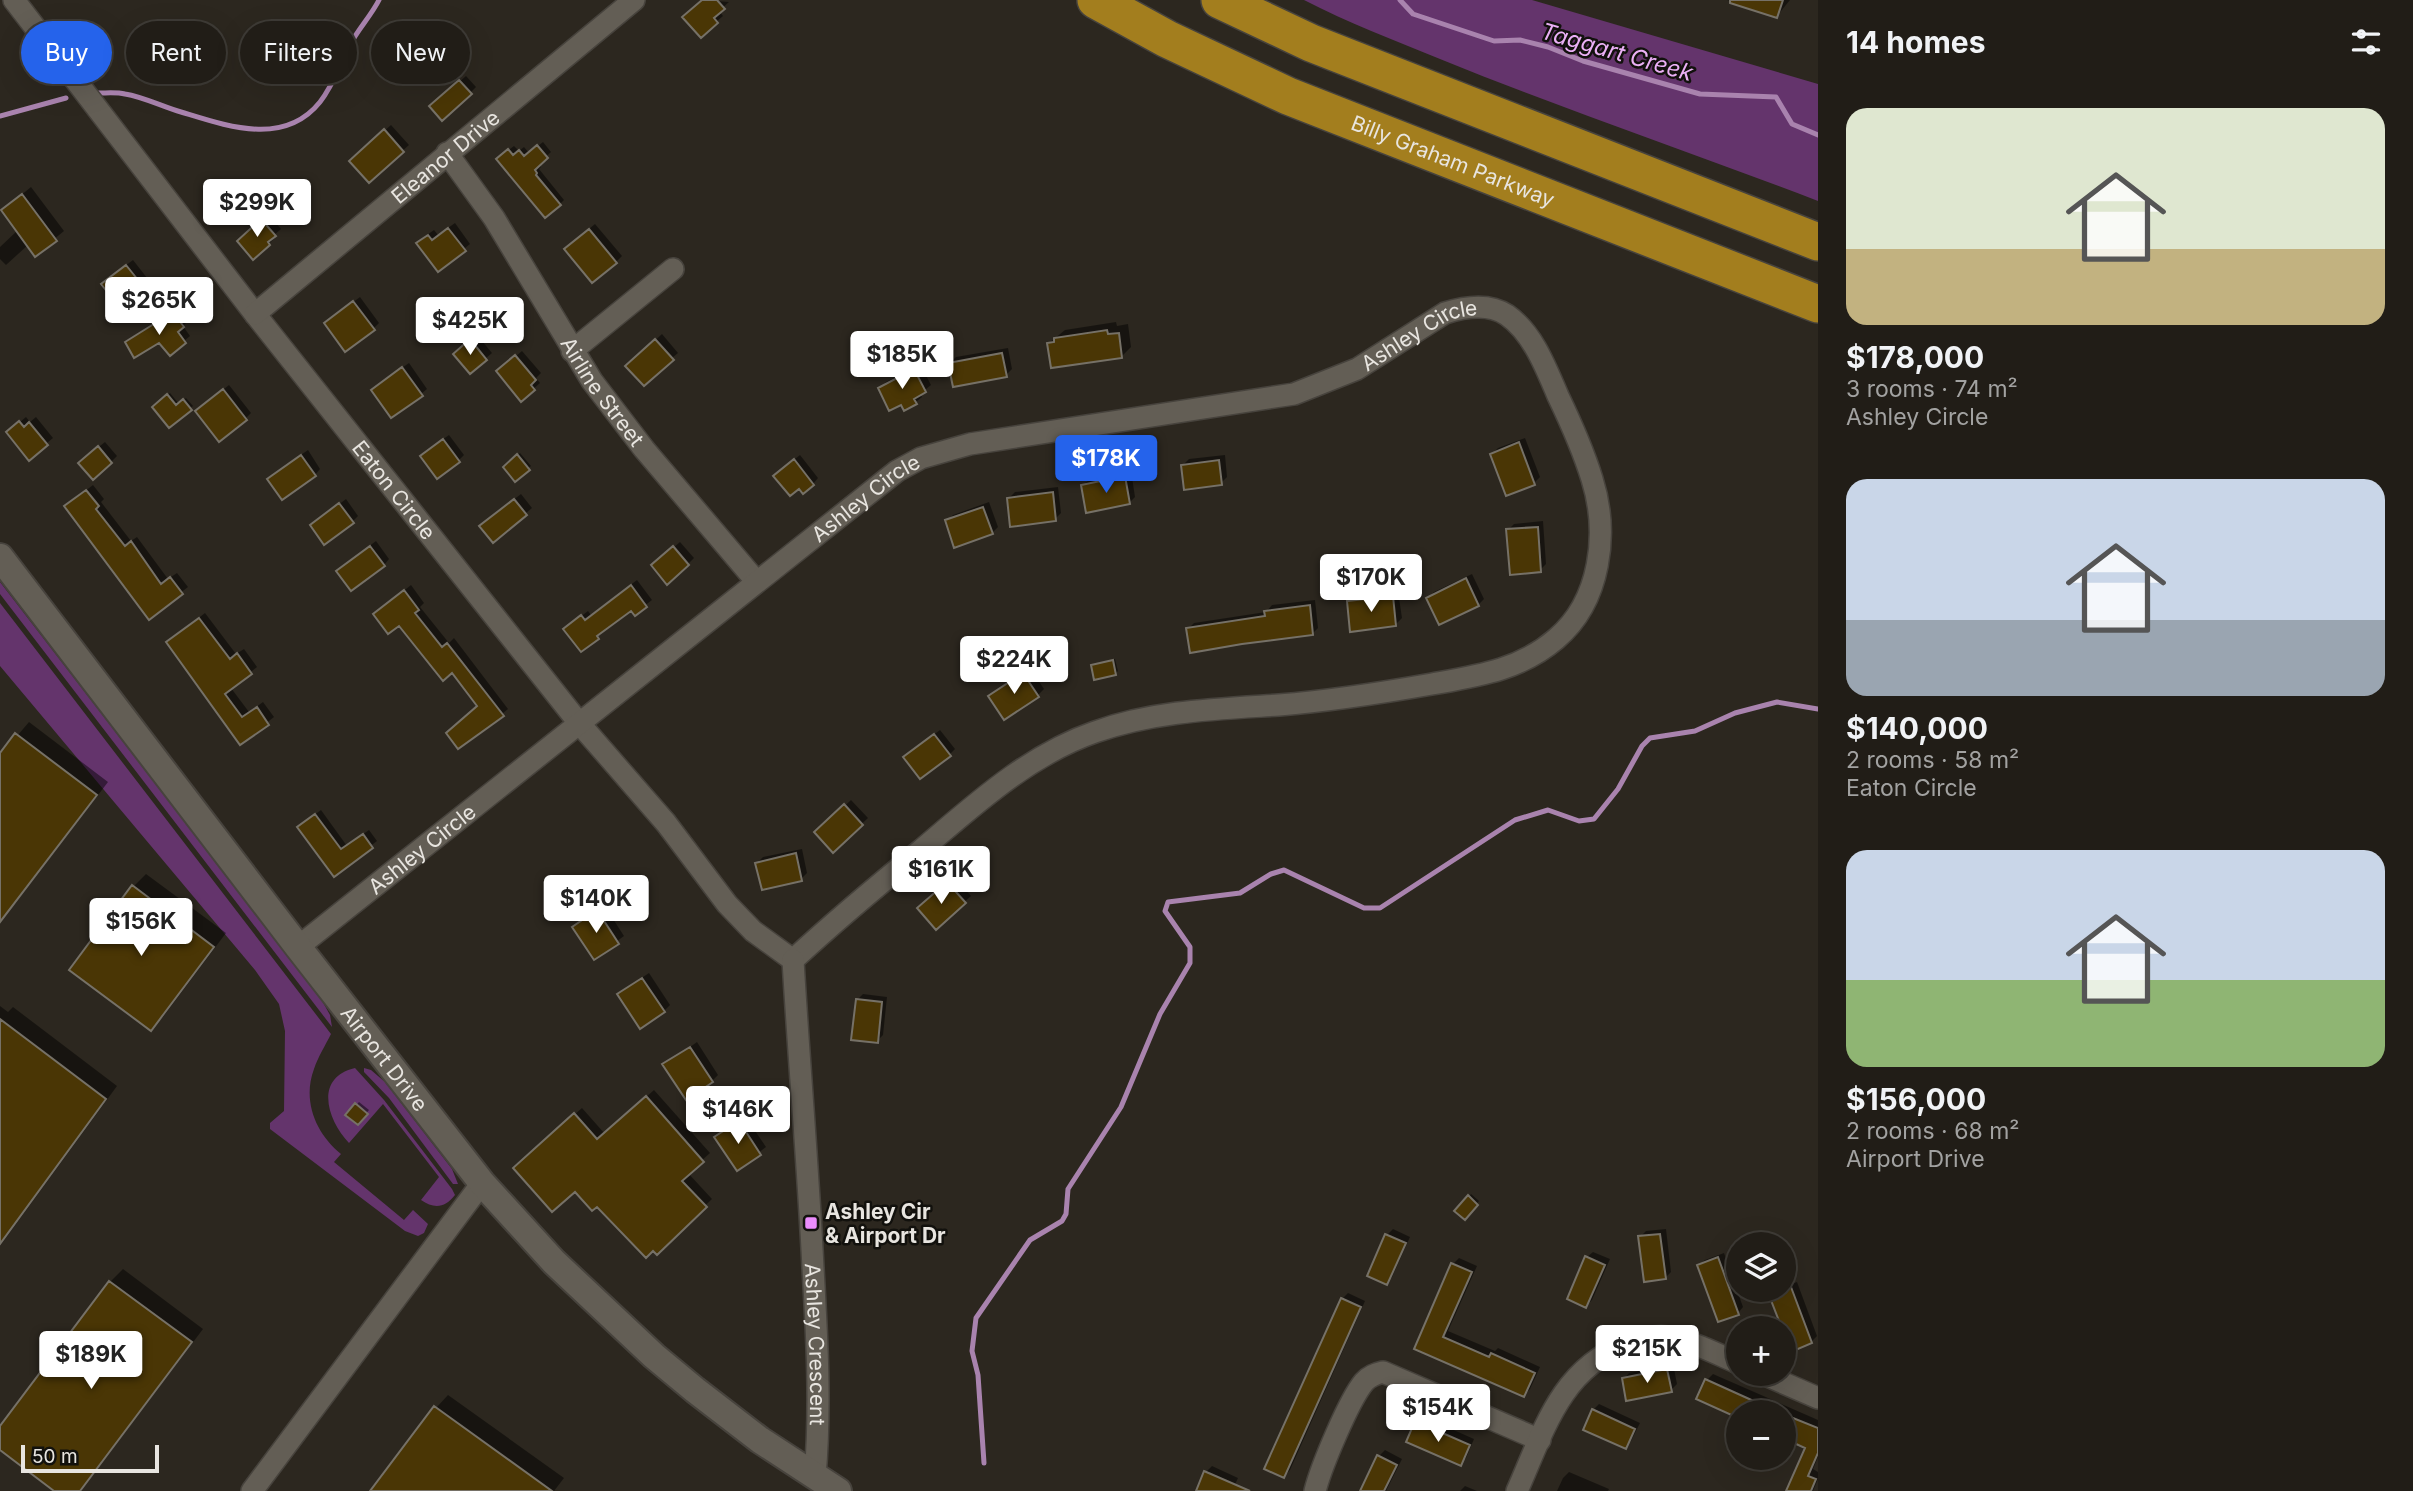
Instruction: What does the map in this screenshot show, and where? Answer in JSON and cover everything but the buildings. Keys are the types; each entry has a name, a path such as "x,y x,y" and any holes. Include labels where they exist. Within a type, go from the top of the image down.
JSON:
{"highway":[{"name":"Billy Graham Parkway","path":"1096,0 1167,39 1288,96 1818,304"},
{"path":"1220,0 1311,43 1818,242"}],"street":[{"name":"Eaton Circle","path":"14,0 255,314 579,723 666,823 727,904 752,931 793,960"},
{"name":"Eleanor Drive","path":"255,314 634,0"},
{"name":"Airline Street","path":"447,153 501,229 592,381 644,449 756,581"},
{"path":"572,351 673,268"},
{"name":"Ashley Circle","path":"298,947 756,581 897,471 921,458 970,444 1294,394 1357,369 1445,313 1472,307 1504,313 1526,334 1578,439 1597,501 1600,541 1597,569 1586,604 1558,638 1517,665 1476,677 1297,703 1171,714 1092,733 1057,749 981,800 793,960"},
{"name":"Airport Drive","path":"0,556 482,1183 554,1262 654,1356 760,1440 838,1491"},
{"name":"Ashley Crescent","path":"793,960 802,1117 809,1184 819,1381 819,1431 815,1476"},
{"path":"252,1491 482,1183"},
{"path":"1517,1491 1558,1399 1581,1371 1606,1352 1635,1341 1667,1337 1726,1358"},
{"path":"1315,1491 1328,1454 1357,1391 1370,1376 1383,1372 1540,1440"},
{"path":"1790,1386 1818,1398"}],"shaded area":[{"path":"1304,0 1532,0 1818,84 1818,201 1487,78 1371,31"},
{"path":"0,582 320,997 330,1015 332,1027 0,594"},
{"path":"0,603 331,1034 314,1069 310,1093 318,1127 341,1154 334,1162 404,1220 413,1210 428,1224 424,1233 418,1236 405,1231 270,1129 270,1123 284,1111 285,1031 279,1004 255,970 0,666"},
{"path":"355,1068 384,1100 452,1189 455,1195 447,1203 435,1206 421,1200 439,1177 383,1104 349,1143 342,1134 331,1112 329,1090 333,1081 342,1073"},
{"path":"364,1068 371,1070 385,1082 452,1169 458,1184 453,1184 389,1098 364,1072"}],"waterway":[{"path":"99,93 132,95 236,127 272,129 290,125 306,116 325,95 353,39 379,0"},
{"name":"Taggart Creek","path":"1400,0 1413,14 1494,41 1520,40 1548,47 1583,61 1700,94 1776,97 1792,124 1818,135"},
{"path":"0,116 66,98"},
{"path":"984,1463 978,1375 972,1351 976,1318 1030,1240 1062,1221 1066,1214 1068,1189 1121,1107 1160,1014 1190,963 1190,947 1165,911 1168,902 1240,893 1271,874 1284,870 1364,908 1380,908 1515,820 1548,810 1579,821 1594,819 1618,789 1642,746 1650,738 1695,731 1735,713 1777,702 1818,709"}],"place":[{"name":"Ashley Cir & Airport Dr","path":"811,1223"}]}
